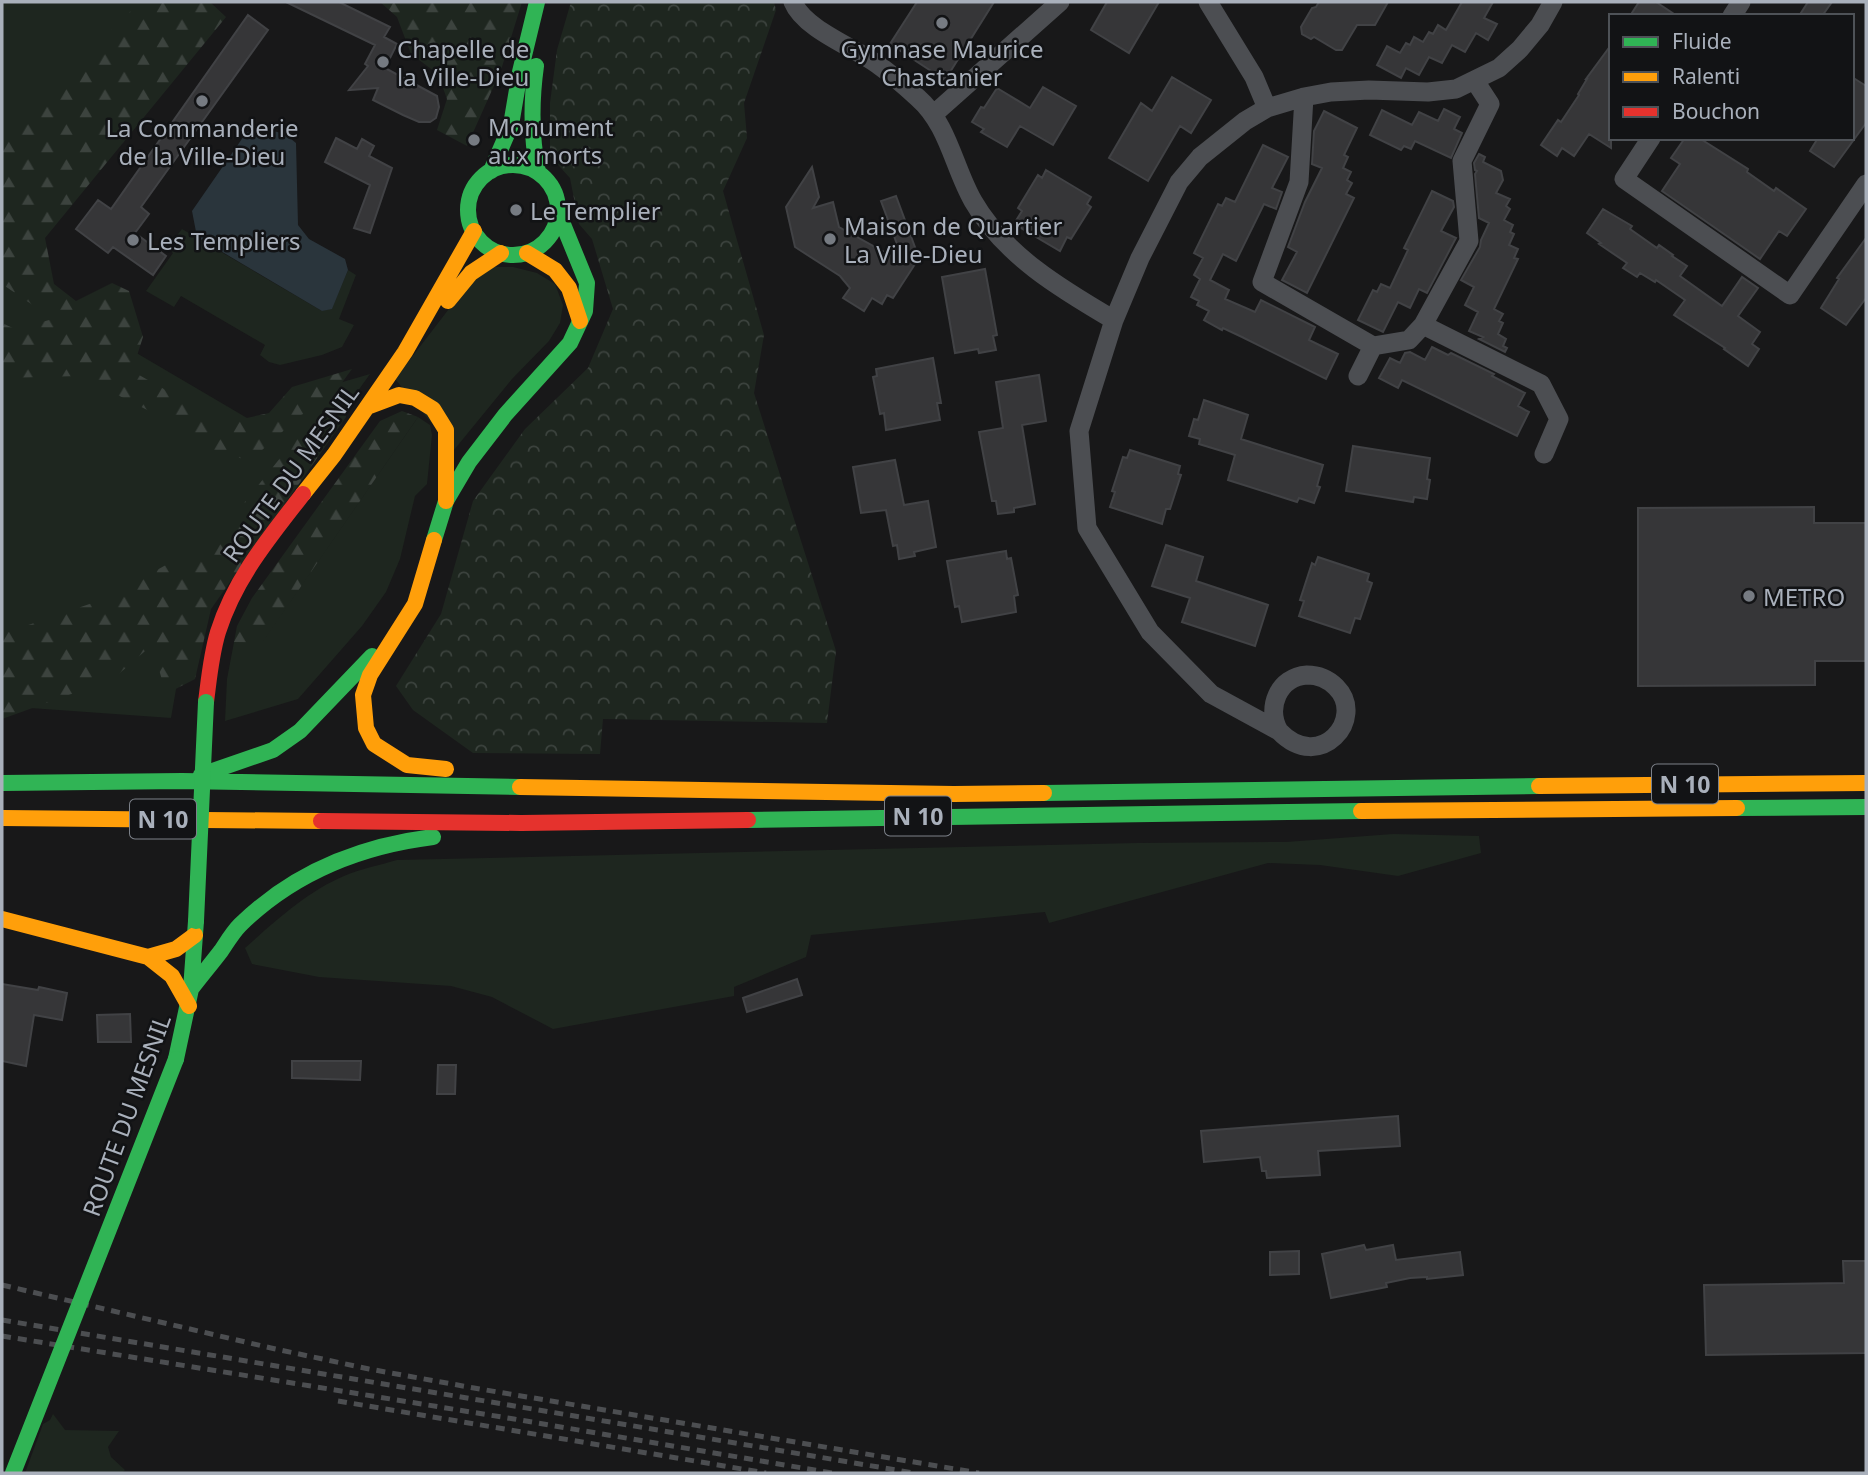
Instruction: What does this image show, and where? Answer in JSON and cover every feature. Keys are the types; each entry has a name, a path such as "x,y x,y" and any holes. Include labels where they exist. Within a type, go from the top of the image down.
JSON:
{"main road":[{"path":"491,171 510,125 537,2"},
{"path":"538,172 532,128 534,80 541,40 552,2"},
{"path":"495,788 478,771 424,768 407,765 392,757 374,744 366,728 363,695 370,675 415,604 446,501 468,462 482,442 570,343 585,311 587,284 549,183 528,167 502,166 483,176 471,192 469,218 474,231 480,241 501,253 527,253 539,246 549,237 558,212"},
{"name":"ROUTE DU MESNIL","path":"13,1473 176,1059 190,998 196,928 206,702 219,629 236,588 253,559 334,455 405,352 474,231"},
{"name":"ROUTE DU MESNIL","path":"405,352 471,274 501,253"},
{"path":"527,253 555,270 569,288 580,321"},
{"path":"367,407 399,395 415,398 433,409 446,430 446,501"},
{"path":"182,781 274,750 300,731 401,626"},
{"name":"N 10","path":"2,783 182,781 954,794 1624,785 1711,771 1833,771 1864,775"},
{"name":"N 10","path":"2,818 521,823 1214,812 1866,807"},
{"path":"2,919 148,957 172,976 190,998 239,926 274,897 307,876 350,855 408,839 501,835 521,823"},
{"path":"148,957 176,949 196,928"}],"street":[{"path":"793,2 796,10 811,24 878,65 934,114 973,201 1013,252 1069,293 1114,320"},
{"path":"934,114 1060,2"},
{"path":"1208,2 1254,77 1266,108"},
{"path":"1279,732 1211,694 1150,632 1087,528 1079,431 1114,320 1140,258 1179,182 1200,157 1245,121 1266,108 1304,97 1343,91 1428,92 1456,89 1499,68 1540,25 1553,2"},
{"path":"1304,97 1299,182 1262,282 1373,345 1409,341 1423,325 1469,241 1462,161 1490,104 1475,81"},
{"path":"1650,140 1624,179 1790,295 1866,184"},
{"path":"1423,325 1541,384 1559,419 1544,454"},
{"path":"1358,376 1373,345"}],"green space":[{"path":"2,2 155,2 14,281 271,432 291,397 370,374 186,632 171,718 2,706"},
{"path":"140,2 210,2 226,17 45,238 54,284 76,301 112,283 129,291 143,337 132,371 224,423 269,413 292,387 352,369 327,403 301,415 251,460 200,451 171,422 80,376 2,378 2,323 15,329 53,319 2,284 2,136"},
{"path":"380,2 522,2 501,70 467,146 437,130 447,99 438,74 411,54 397,17"},
{"path":"571,2 774,2 776,10 744,103 747,138 723,191 764,335 754,393 836,651 827,723 603,719 600,754 473,753 413,710 396,686 441,614 473,501 525,429 588,368 613,309 592,239 579,224 570,178 550,156 550,103 557,50"},
{"path":"182,229 322,311 332,308 348,270 356,275 339,319 354,325 342,347 322,355 280,365 269,362 260,355 265,345 181,296 174,307 146,291 173,253 167,248"},
{"path":"490,267 513,267 537,273 555,284 563,305 560,323 549,341 512,379 454,450 395,379 475,275"},
{"path":"349,394 346,417 211,609 195,679 166,694 152,645 113,679 2,719 2,634 107,598 173,561 190,570 314,416"},
{"path":"402,411 418,417 262,643 234,642 237,626 252,598 380,421"},
{"path":"418,417 430,425 432,435 427,484 415,496 400,559 386,592 362,626 298,699 225,721 227,679 234,642 262,642"},
{"path":"1393,834 1479,836 1481,853 1398,876 1320,865 1268,863 1049,923 1045,912 811,935 806,957 734,987 734,996 553,1029 492,997 451,986 319,977 252,964 245,948 317,890 350,874 397,860 1286,842"},
{"path":"53,1414 65,1430 119,1431 108,1447 111,1457 125,1470 122,1473 25,1473 43,1424 50,1420"}],"shaded area":[{"path":"258,127 285,134 296,143 298,225 309,239 345,259 348,270 332,309 322,311 197,237 192,211 246,133"}],"building":[{"name":"Chapelle de la Ville-Dieu","path":"286,2 339,2 390,27 384,37 397,44 385,68 437,96 439,107 436,118 430,122 419,122 373,100 378,88 349,90 368,66 365,64 375,45"},
{"name":"Gymnase Maurice Chastanier","path":"917,2 994,2 945,80 890,44"},
{"path":"1107,2 1159,2 1129,53 1091,30"},
{"path":"1319,2 1388,2 1375,25 1357,25 1342,50 1336,50 1314,37 1311,39 1302,34 1301,27 1312,8"},
{"path":"1462,2 1493,2 1484,18 1497,24 1488,40 1476,33 1465,52 1452,45 1442,63 1429,57 1419,75 1406,68 1401,78 1377,65 1387,46 1400,53 1406,43 1410,45 1414,37 1423,42 1429,32 1433,34 1438,25 1446,30"},
{"path":"1639,2 1656,2 1674,14 1631,14"},
{"path":"1808,2 1832,2 1823,14 1800,14"},
{"name":"La Commanderie de la Ville-Dieu","path":"248,15 268,30 141,207 149,214 135,233 166,256 153,275 113,247 108,253 76,229 98,200 111,209"},
{"path":"1609,48 1611,148 1589,134 1574,156 1562,148 1557,156 1541,145 1558,120 1561,122 1586,79"},
{"path":"1172,77 1211,100 1191,133 1180,126 1148,181 1109,158 1141,103 1152,111"},
{"path":"1854,78 1866,86 1866,123 1854,140"},
{"path":"1043,87 1076,106 1053,145 1020,126 1007,147 981,132 984,129 972,122 997,88 1030,108"},
{"path":"1444,109 1460,117 1454,129 1462,133 1451,158 1415,141 1411,149 1404,146 1401,150 1370,135 1382,110 1412,125 1419,112 1438,121"},
{"path":"1324,111 1357,128 1344,155 1348,157 1343,168 1351,172 1347,180 1352,183 1346,194 1354,198 1307,293 1282,280 1297,252 1288,247 1305,202 1322,168 1312,164 1314,131"},
{"path":"336,138 357,149 362,139 374,146 369,156 392,168 370,233 354,228 370,185 325,162"},
{"path":"1684,140 1702,140 1748,169 1747,172 1774,191 1776,188 1806,209 1787,236 1779,231 1760,259 1662,191 1680,164 1671,158"},
{"path":"1817,140 1854,140 1834,167 1810,151"},
{"path":"1263,145 1288,157 1272,188 1282,192 1276,209 1264,204 1236,261 1223,254 1210,280 1229,290 1225,299 1255,312 1261,300 1315,327 1309,340 1338,354 1326,379 1204,320 1209,311 1197,305 1199,301 1191,297 1200,279 1194,275 1203,258 1194,253 1218,204 1222,206 1226,198 1235,202"},
{"path":"1479,154 1485,157 1483,162 1501,171 1503,180 1496,193 1510,199 1506,206 1510,209 1504,220 1513,225 1510,232 1514,234 1509,245 1518,249 1514,258 1518,259 1494,309 1503,314 1499,321 1503,323 1498,334 1506,339 1503,346 1507,348 1505,352 1469,331 1478,312 1465,305 1474,287 1461,280 1480,247 1489,223 1479,218 1475,174 1477,171 1474,163"},
{"path":"812,167 819,197 813,208 833,202 839,227 904,263 881,201 896,196 919,258 893,298 887,295 882,304 872,298 864,311 843,298 850,288 840,276 795,247 786,207"},
{"path":"1046,170 1091,197 1087,204 1091,207 1071,239 1067,237 1060,251 1014,224 1022,211 1018,208 1038,175 1042,178"},
{"path":"1432,191 1453,201 1454,207 1441,231 1456,238 1427,293 1419,289 1410,308 1398,302 1383,332 1358,320 1373,290 1377,292 1381,284 1390,288 1408,250 1404,248"},
{"path":"1603,209 1632,226 1630,229 1657,248 1659,245 1687,266 1680,276 1722,306 1742,277 1758,288 1738,316 1760,332 1752,344 1759,349 1748,366 1674,315 1685,300 1656,280 1655,282 1640,273 1637,277 1623,268 1627,263 1587,233"},
{"path":"1866,238 1866,298 1846,325 1821,308 1839,279 1837,278"},
{"path":"985,269 997,335 993,336 996,350 979,353 978,349 955,353 942,277"},
{"path":"1432,347 1494,374 1492,376 1525,393 1518,406 1529,412 1517,436 1402,380 1398,388 1379,378 1390,358 1400,363 1405,353 1410,352 1425,360"},
{"path":"933,358 941,403 937,403 940,420 886,430 884,413 880,414 873,377 877,376 876,369"},
{"path":"1039,375 1046,421 1022,425 1035,504 1014,508 1014,512 998,514 996,501 992,501 979,432 1003,428 996,382"},
{"path":"1204,400 1248,415 1241,439 1323,465 1317,486 1320,487 1314,503 1299,498 1297,502 1228,480 1235,455 1199,444 1200,439 1189,436 1194,419 1198,420"},
{"path":"1353,446 1430,458 1427,499 1414,497 1413,502 1346,491"},
{"path":"1130,450 1180,466 1178,474 1181,475 1162,524 1110,507 1123,457 1127,458"},
{"path":"895,460 904,505 928,501 936,547 899,559 897,545 893,546 886,510 861,513 853,467"},
{"path":"1814,507 1814,523 1866,523 1866,661 1815,661 1815,685 1638,686 1638,508"},
{"path":"1166,545 1203,557 1196,581 1268,605 1255,646 1182,622 1190,598 1152,586"},
{"path":"1006,551 1007,559 1011,558 1018,595 1014,596 1016,612 962,622 959,606 955,607 947,561"},
{"path":"1318,557 1369,574 1367,581 1372,583 1360,619 1355,618 1350,633 1299,616 1304,601 1300,600 1312,563 1315,565"},
{"path":"797,979 802,995 747,1012 743,998"},
{"path":"2,984 38,990 39,987 67,993 62,1020 34,1015 26,1066 2,1061"},
{"path":"130,1014 131,1042 98,1042 97,1015"},
{"path":"292,1061 361,1061 360,1080 292,1078"},
{"path":"438,1065 456,1065 455,1094 437,1094"},
{"path":"1398,1116 1400,1146 1318,1151 1320,1175 1267,1178 1266,1171 1262,1171 1260,1157 1204,1162 1201,1131"},
{"path":"1364,1245 1366,1250 1393,1245 1396,1260 1460,1252 1463,1275 1410,1278 1386,1283 1387,1287 1331,1298 1322,1254"},
{"path":"1299,1251 1299,1274 1270,1275 1270,1252"},
{"path":"1843,1261 1866,1261 1866,1353 1706,1355 1704,1285 1844,1283"}],"railway":[{"path":"2,1285 369,1369 979,1473"},
{"path":"2,1320 914,1473"},
{"path":"2,1336 832,1473"},
{"path":"338,1401 766,1473"}],"traffic: fast":[{"path":"491,171 511,125 520,72 537,2"},
{"path":"536,66 533,119 538,172"},
{"path":"513,165 530,169 545,178 554,193 558,210 554,227 545,242 530,251 513,255 496,251 481,242 472,227 468,210 472,193 481,178 496,169 513,165"},
{"path":"434,540 446,501 469,462 505,415 570,343 585,311 587,283 558,212"},
{"path":"201,775 273,750 300,731 372,656"},
{"path":"196,921 206,702"},
{"path":"2,783 182,781 520,787"},
{"path":"1044,793 1539,786"},
{"path":"1737,808 1866,807"},
{"path":"748,820 1361,811"},
{"path":"191,989 237,928 282,891 305,877 354,855 433,837"},
{"path":"176,1059 191,989 196,921"},
{"path":"13,1473 176,1059"}],"traffic: slow":[{"path":"303,494 334,455 405,352 474,231"},
{"path":"448,301 471,273 501,253"},
{"path":"527,253 555,270 569,288 580,321"},
{"path":"367,407 399,395 415,398 433,409 446,430 446,501"},
{"path":"434,540 415,604 370,675 363,695 366,728 374,744 407,765 446,769"},
{"path":"1539,786 1866,783"},
{"path":"520,787 1044,793"},
{"path":"1361,811 1737,808"},
{"path":"2,818 321,821"},
{"path":"2,919 148,957 172,976 189,1006"},
{"path":"148,957 176,949 195,935"}],"traffic: jam":[{"path":"206,702 210,667 225,612 254,559 303,494"},
{"path":"321,821 521,823 748,820"}],"place":[{"name":"Gymnase Maurice Chastanier","path":"942,23"},
{"name":"Chapelle de la Ville-Dieu","path":"383,62"},
{"name":"La Commanderie de la Ville-Dieu","path":"202,101"},
{"name":"Monument aux morts","path":"474,140"},
{"name":"Le Templier","path":"516,210"},
{"name":"Maison de Quartier La Ville-Dieu","path":"830,239"},
{"name":"Les Templiers","path":"133,240"},
{"name":"METRO","path":"1749,596"}]}
